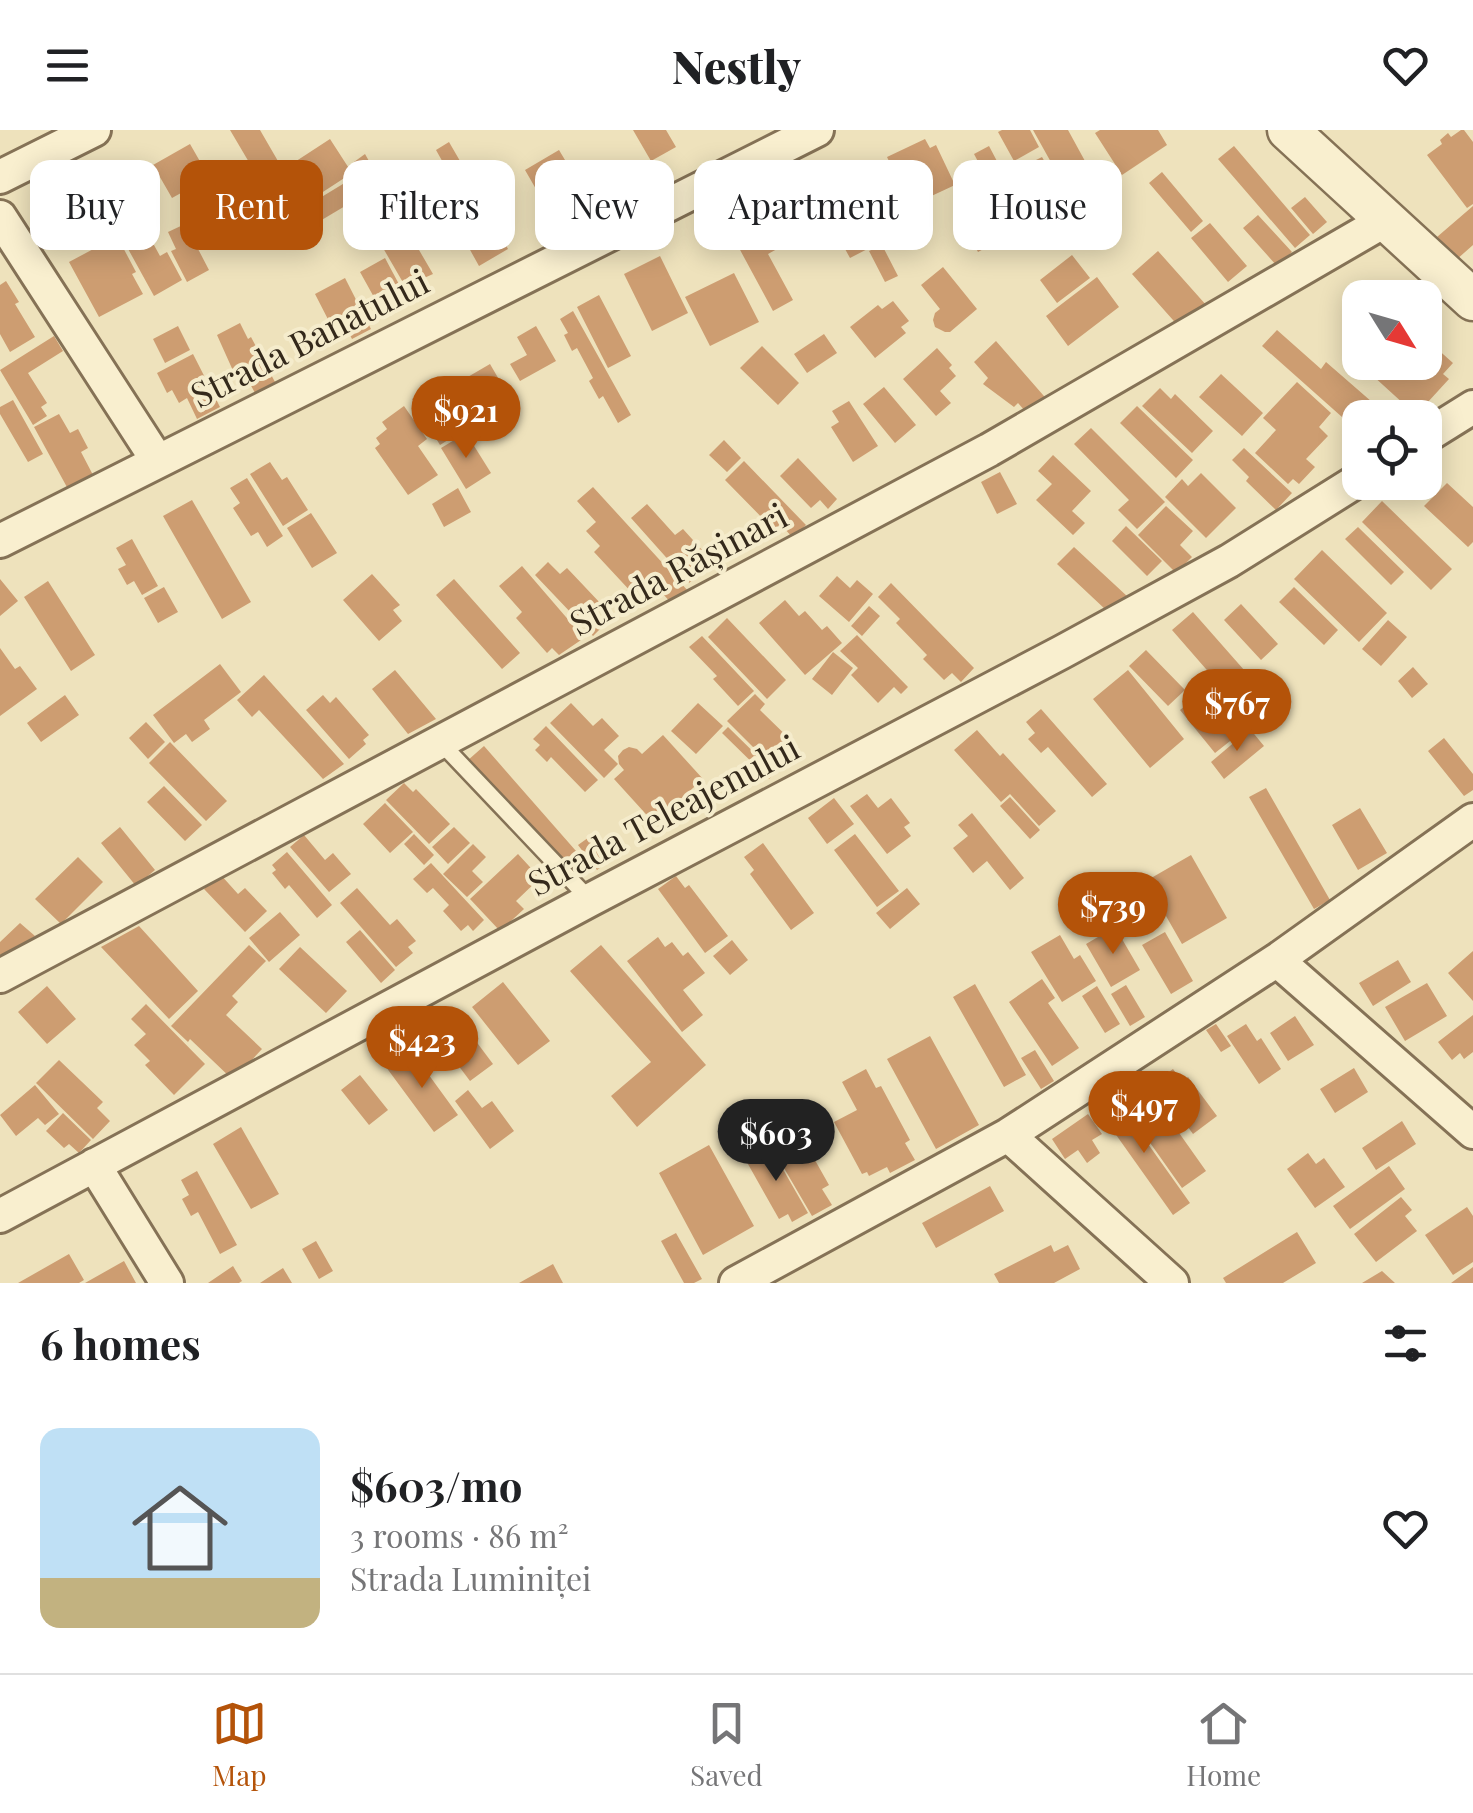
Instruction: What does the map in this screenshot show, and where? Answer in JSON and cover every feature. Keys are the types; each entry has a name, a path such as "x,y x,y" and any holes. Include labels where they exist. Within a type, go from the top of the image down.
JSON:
{"street":[{"path":"0,177 94,130"},
{"name":"Strada Banatului","path":"0,540 817,130"},
{"path":"1288,130 1473,300"},
{"path":"0,217 157,460"},
{"name":"Strada Rășinari","path":"0,976 989,450 1386,220"},
{"path":"1442,426 1473,406"},
{"name":"Strada Teleajenului","path":"0,1216 1195,579 1342,490"},
{"path":"736,1283 1008,1135 1278,960 1473,820"},
{"path":"1278,960 1473,1132"},
{"path":"1008,1135 1172,1283"},
{"path":"94,1165 167,1283"}],"lane":[{"path":"441,743 590,900"}],"building":[{"path":"230,130 260,130 277,160 248,160"},
{"path":"633,130 666,130 676,147 650,160"},
{"path":"1030,130 1039,147 1013,160 998,132"},
{"path":"1033,130 1068,130 1084,160 1050,160"},
{"path":"1158,130 1167,145 1122,175 1122,160 1112,160 1095,133"},
{"path":"1461,130 1473,142 1473,204 1467,208 1427,155 1442,144 1440,140 1448,133 1451,137"},
{"path":"330,139 344,160 343,179 323,192 323,160 298,160"},
{"path":"925,139 930,148 936,145 953,186 933,195 933,160 887,157"},
{"path":"449,142 459,160 442,160 436,150"},
{"path":"190,144 199,160 180,160 180,194 172,198 160,177 160,161"},
{"path":"989,146 996,160 977,160 974,154"},
{"path":"1234,146 1310,235 1295,248 1218,159"},
{"path":"559,150 565,160 542,160"},
{"path":"535,164 535,187 525,170"},
{"path":"1162,172 1203,221 1191,232 1149,183"},
{"path":"343,184 343,207 323,219 323,196"},
{"path":"1305,197 1327,222 1313,234 1291,208"},
{"path":"1473,206 1473,245 1456,260 1437,237"},
{"path":"1258,215 1292,252 1277,266 1243,228"},
{"path":"1210,223 1247,266 1228,282 1191,238"},
{"path":"180,226 180,250 199,250 209,270 187,282 171,251 176,249 168,232"},
{"path":"92,250 124,250 143,294 99,317 69,262"},
{"path":"129,250 157,250 160,256 167,252 182,280 154,296"},
{"path":"384,250 419,250 433,274 424,278 430,288 412,298"},
{"path":"470,250 506,250 479,266"},
{"path":"740,250 775,250 768,254 793,300 773,311"},
{"path":"846,250 866,250 850,258"},
{"path":"885,250 898,276 885,282 869,251"},
{"path":"1158,251 1207,306 1181,329 1132,274"},
{"path":"1072,255 1090,278 1057,303 1040,280"},
{"path":"660,256 688,313 652,331 624,274"},
{"path":"385,258 409,303 392,312 387,304 380,308 360,272"},
{"path":"943,267 977,309 950,332 935,327 933,320 940,309 921,285"},
{"path":"734,273 759,322 710,346 685,297"},
{"path":"1097,277 1119,307 1068,346 1046,316"},
{"path":"345,278 371,329 352,339 345,325 334,331 315,294"},
{"path":"6,281 35,337 10,352 0,334 0,285"},
{"path":"599,295 631,356 608,368 577,307"},
{"path":"893,301 909,321 901,327 906,333 875,358 850,327 878,305 882,309"},
{"path":"573,311 631,415 618,423 589,381 593,378 577,348 572,351 564,335 568,333 560,319"},
{"path":"240,323 275,382 255,393 248,380 239,384 217,335"},
{"path":"178,326 190,350 165,363 153,339"},
{"path":"536,326 556,361 520,381 510,364 527,355 517,337"},
{"path":"1277,330 1321,369 1326,362 1342,380 1370,400 1342,400 1342,417 1262,346"},
{"path":"824,334 837,353 807,373 794,354"},
{"path":"54,336 63,351 28,373 47,403 41,407 47,416 33,425 0,370"},
{"path":"996,341 1050,403 1032,419 1018,403 1014,407 983,384 988,378 974,362"},
{"path":"762,346 799,383 778,405 740,368"},
{"path":"937,348 956,376 940,391 951,403 936,416 903,379"},
{"path":"1442,353 1453,363 1443,374 1449,379 1430,400 1400,400 1378,380 1442,380"},
{"path":"193,354 220,407 197,419 187,398 179,403 172,390 167,393 157,373"},
{"path":"490,364 515,407 479,429 454,385"},
{"path":"1221,374 1263,413 1242,436 1199,397"},
{"path":"1297,382 1331,413 1319,427 1328,436 1306,459 1315,467 1299,484 1293,479 1288,484 1255,453 1276,430 1263,418"},
{"path":"436,384 464,430 440,445 412,399"},
{"path":"884,387 916,425 895,443 863,404"},
{"path":"1160,388 1171,399 1175,394 1213,431 1192,453 1142,406"},
{"path":"13,400 43,454 28,462 0,414 0,407"},
{"path":"849,401 878,446 853,462 831,427 839,422 832,411"},
{"path":"404,406 427,439 418,446 438,475 408,495 375,448 380,444 376,438 387,429 382,422"},
{"path":"1137,406 1193,460 1176,478 1120,423"},
{"path":"59,414 70,433 78,429 88,448 81,452 93,475 68,489 34,427"},
{"path":"1091,428 1165,502 1137,529 1118,510 1129,500 1074,444"},
{"path":"466,433 491,473 466,489 441,448"},
{"path":"724,440 741,458 727,472 709,455"},
{"path":"1244,448 1292,493 1276,510 1246,481 1249,477 1232,460"},
{"path":"1053,455 1091,491 1072,511 1085,523 1073,535 1036,500 1052,484 1038,471"},
{"path":"798,458 837,499 828,509 820,500 811,508 780,476"},
{"path":"744,461 806,525 793,538 784,528 778,534 725,480"},
{"path":"270,462 282,480 287,477 308,510 283,526 250,474"},
{"path":"1000,472 1017,504 997,514 981,482"},
{"path":"1201,473 1236,508 1206,538 1165,497 1182,479 1188,486"},
{"path":"247,478 283,536 267,547 258,532 251,536 233,508 240,503 230,488"},
{"path":"1447,483 1473,507 1473,542 1468,547 1424,506 1430,500 1442,500 1442,488"},
{"path":"593,487 689,592 674,606 650,580 634,595 594,552 600,546 586,531 596,522 577,501"},
{"path":"458,488 471,512 444,527 432,504"},
{"path":"192,500 251,602 222,619 163,516"},
{"path":"1382,501 1452,569 1431,590 1362,522"},
{"path":"647,504 675,535 683,529 702,550 694,557 705,569 689,583 631,518"},
{"path":"1166,506 1193,531 1180,545 1192,557 1176,573 1138,535"},
{"path":"311,513 337,553 312,568 287,528"},
{"path":"1126,526 1162,561 1147,576 1112,541"},
{"path":"1358,527 1404,572 1391,585 1345,539"},
{"path":"132,539 158,586 142,595 134,581 127,585 118,569 126,565 116,548"},
{"path":"1074,547 1128,597 1106,610 1057,564"},
{"path":"1322,550 1387,613 1359,642 1294,579"},
{"path":"548,562 560,574 567,568 602,605 596,611 606,623 593,636 535,575"},
{"path":"522,566 584,638 559,655 552,648 547,653 516,618 522,612 499,586"},
{"path":"372,574 400,605 393,610 402,621 379,641 343,600"},
{"path":"837,576 850,588 857,580 873,594 849,622 819,596"},
{"path":"0,579 18,601 0,616"},
{"path":"454,579 520,653 502,669 436,595"},
{"path":"48,581 95,655 71,671 24,597"},
{"path":"891,583 974,668 961,682 952,673 944,680 923,659 927,655 896,623 900,619 878,597"},
{"path":"164,587 178,612 158,623 144,598"},
{"path":"1294,587 1338,630 1324,645 1279,602"},
{"path":"785,600 799,616 805,611 822,630 827,626 842,643 805,675 759,623"},
{"path":"1241,604 1278,644 1261,660 1224,620"},
{"path":"869,606 880,616 862,636 851,626"},
{"path":"1193,612 1274,704 1253,723 1172,630"},
{"path":"727,618 786,680 767,699 708,637"},
{"path":"1388,620 1407,637 1381,666 1362,649"},
{"path":"857,635 908,687 901,694 894,687 878,703 851,675 858,668 840,651"},
{"path":"702,636 754,691 738,706 713,679 717,676 689,647"},
{"path":"0,648 37,689 0,716"},
{"path":"1146,650 1185,690 1168,706 1129,666"},
{"path":"833,652 853,668 832,695 812,679"},
{"path":"220,664 241,692 204,720 210,729 192,742 186,734 174,743 153,715"},
{"path":"1413,667 1428,684 1412,698 1398,681"},
{"path":"395,670 436,719 408,734 372,689"},
{"path":"1128,670 1184,739 1150,768 1093,699"},
{"path":"264,675 344,764 323,779 259,710 252,717 237,700"},
{"path":"1208,687 1244,730 1215,753 1180,710"},
{"path":"755,694 765,704 760,710 799,748 777,771 727,721"},
{"path":"65,695 79,715 41,742 27,723"},
{"path":"323,695 330,703 336,697 369,735 363,740 366,744 349,759 306,710"},
{"path":"571,703 593,726 602,718 619,736 604,750 618,764 604,778 550,723"},
{"path":"698,703 723,726 696,754 671,731"},
{"path":"1041,709 1107,784 1092,797 1048,747 1041,753 1028,739 1035,733 1026,722"},
{"path":"146,722 165,742 148,759 129,738"},
{"path":"546,726 598,780 585,792 551,757 547,762 535,750 540,745 533,739"},
{"path":"728,727 775,773 769,779 722,733"},
{"path":"1250,729 1264,746 1224,779 1211,762"},
{"path":"977,730 1056,811 1039,826 1010,794 1001,802 954,750"},
{"path":"663,735 703,779 654,823 614,779 624,770 618,756 623,750 629,747 642,754"},
{"path":"1444,738 1473,774 1473,790 1464,796 1428,751"},
{"path":"170,742 227,801 206,821 149,763"},
{"path":"484,746 576,851 559,866 467,761"},
{"path":"404,783 413,792 416,789 450,824 429,844 386,800"},
{"path":"164,786 202,825 185,841 147,802"},
{"path":"1266,788 1330,900 1314,909 1249,797"},
{"path":"867,794 878,808 891,798 910,823 904,827 911,836 887,854 850,806"},
{"path":"1010,797 1040,830 1030,839 1000,806"},
{"path":"834,798 854,824 827,844 808,818"},
{"path":"385,803 413,832 390,853 363,824"},
{"path":"1360,808 1387,853 1358,870 1332,825"},
{"path":"972,813 1024,878 1010,890 987,861 973,873 953,848 968,836 958,825"},
{"path":"120,827 155,870 136,886 101,843"},
{"path":"454,827 470,843 448,864 432,847"},
{"path":"414,834 434,855 424,865 404,844"},
{"path":"855,834 899,891 877,907 834,850"},
{"path":"304,835 325,860 333,853 351,874 329,892 290,847"},
{"path":"592,835 611,860 597,870 578,845"},
{"path":"763,843 814,913 791,930 750,874 754,870 744,857"},
{"path":"473,844 486,857 472,871 483,882 467,897 443,874"},
{"path":"287,852 332,905 317,918 289,885 285,889 272,873 276,870 272,865"},
{"path":"518,854 540,878 516,901 524,909 500,931 470,899"},
{"path":"1191,855 1227,918 1182,944 1146,881"},
{"path":"78,857 103,882 61,924 35,899"},
{"path":"431,863 484,920 473,931 468,925 461,931 443,911 449,905 433,888 427,893 413,879"},
{"path":"220,874 238,894 245,888 267,911 245,932 204,889"},
{"path":"676,876 685,888 689,885 728,936 705,953 658,889"},
{"path":"357,888 390,925 397,919 416,941 408,947 413,953 396,967 340,903"},
{"path":"907,888 920,904 890,929 876,913"},
{"path":"280,912 300,935 269,962 249,938"},
{"path":"20,923 35,936 2,957 0,942"},
{"path":"139,926 198,991 169,1019 101,947"},
{"path":"1115,927 1140,970 1111,987 1086,944"},
{"path":"360,930 395,970 381,983 346,942"},
{"path":"1165,932 1193,981 1171,994 1142,945"},
{"path":"1060,935 1074,959 1080,955 1096,981 1062,1002 1031,952"},
{"path":"658,937 665,947 672,942 683,956 688,952 705,973 683,990 703,1015 682,1032 627,961"},
{"path":"732,940 748,960 730,975 713,956"},
{"path":"249,945 266,961 232,996 238,1002 226,1015 262,1049 233,1080 171,1026"},
{"path":"601,945 706,1065 637,1127 611,1096 651,1062 570,971"},
{"path":"300,947 347,991 326,1013 279,969"},
{"path":"1473,951 1473,1001 1448,973"},
{"path":"1398,960 1411,982 1373,1006 1359,983"},
{"path":"1042,979 1055,998 1048,1003 1079,1048 1052,1066 1009,1002"},
{"path":"503,982 550,1041 518,1065 472,1007"},
{"path":"1427,983 1447,1016 1405,1041 1385,1007"},
{"path":"975,984 1026,1075 1004,1087 953,997"},
{"path":"1126,985 1145,1017 1130,1026 1111,994"},
{"path":"47,986 76,1019 47,1044 18,1012"},
{"path":"1097,986 1120,1024 1105,1033 1082,996"},
{"path":"146,1004 205,1064 174,1095 145,1065 150,1061 134,1045 146,1034 131,1019"},
{"path":"1473,1015 1473,1052 1464,1059 1460,1053 1452,1060 1438,1042"},
{"path":"1295,1016 1314,1045 1288,1061 1270,1033"},
{"path":"460,1020 493,1064 470,1081 437,1037"},
{"path":"1216,1024 1231,1046 1221,1052 1206,1030"},
{"path":"1246,1024 1257,1041 1261,1038 1281,1069 1259,1084 1227,1036"},
{"path":"930,1036 979,1125 936,1149 887,1059"},
{"path":"410,1049 458,1115 434,1132 386,1067"},
{"path":"1035,1050 1054,1081 1041,1089 1021,1058"},
{"path":"59,1060 103,1102 97,1108 110,1121 93,1139 36,1083"},
{"path":"1354,1068 1368,1092 1335,1113 1320,1089"},
{"path":"866,1069 876,1088 881,1086 910,1140 905,1143 915,1160 890,1173 887,1167 869,1176 867,1172 862,1174 834,1122 857,1110 842,1082"},
{"path":"1173,1069 1182,1082 1188,1077 1217,1116 1193,1134 1155,1082"},
{"path":"360,1075 388,1110 369,1125 341,1090"},
{"path":"35,1085 59,1114 45,1125 38,1118 16,1136 0,1115"},
{"path":"1148,1089 1206,1171 1182,1188 1124,1106"},
{"path":"468,1090 482,1108 492,1101 514,1131 490,1149 455,1101"},
{"path":"1114,1096 1190,1203 1173,1215 1097,1108"},
{"path":"787,1111 796,1127 789,1132 800,1150 807,1146 829,1185 822,1189 832,1205 812,1216 760,1127"},
{"path":"63,1113 91,1140 79,1153 69,1144 64,1148 46,1131"},
{"path":"1088,1114 1102,1134 1092,1140 1100,1153 1087,1163 1078,1150 1065,1159 1052,1139"},
{"path":"1402,1121 1416,1144 1376,1170 1362,1148"},
{"path":"241,1127 279,1194 251,1209 213,1144"},
{"path":"768,1143 808,1213 792,1222 788,1214 779,1219 744,1157"},
{"path":"709,1145 754,1226 703,1255 659,1173"},
{"path":"1308,1153 1316,1164 1324,1158 1345,1187 1315,1208 1287,1169"},
{"path":"1389,1166 1405,1189 1350,1229 1333,1206"},
{"path":"197,1171 237,1245 220,1254 198,1212 191,1216 182,1199 189,1195 181,1180"},
{"path":"990,1186 1004,1211 936,1248 922,1223"},
{"path":"1401,1197 1412,1210 1405,1216 1417,1231 1376,1262 1354,1234"},
{"path":"1467,1207 1473,1216 1473,1262 1453,1275 1425,1235"},
{"path":"1297,1232 1316,1263 1283,1283 1226,1283 1223,1278"},
{"path":"676,1233 702,1279 694,1283 684,1283 661,1241"},
{"path":"316,1241 333,1271 319,1279 302,1249"},
{"path":"1051,1245 1054,1252 1068,1245 1080,1269 1054,1283 999,1283 994,1274"},
{"path":"69,1254 84,1280 79,1283 18,1283"},
{"path":"124,1261 136,1283 85,1283"},
{"path":"553,1264 563,1283 519,1283"},
{"path":"233,1266 242,1281 208,1283"},
{"path":"1473,1267 1473,1283 1451,1283"},
{"path":"283,1268 292,1283 260,1283"},
{"path":"1382,1271 1395,1283 1362,1283"}]}
